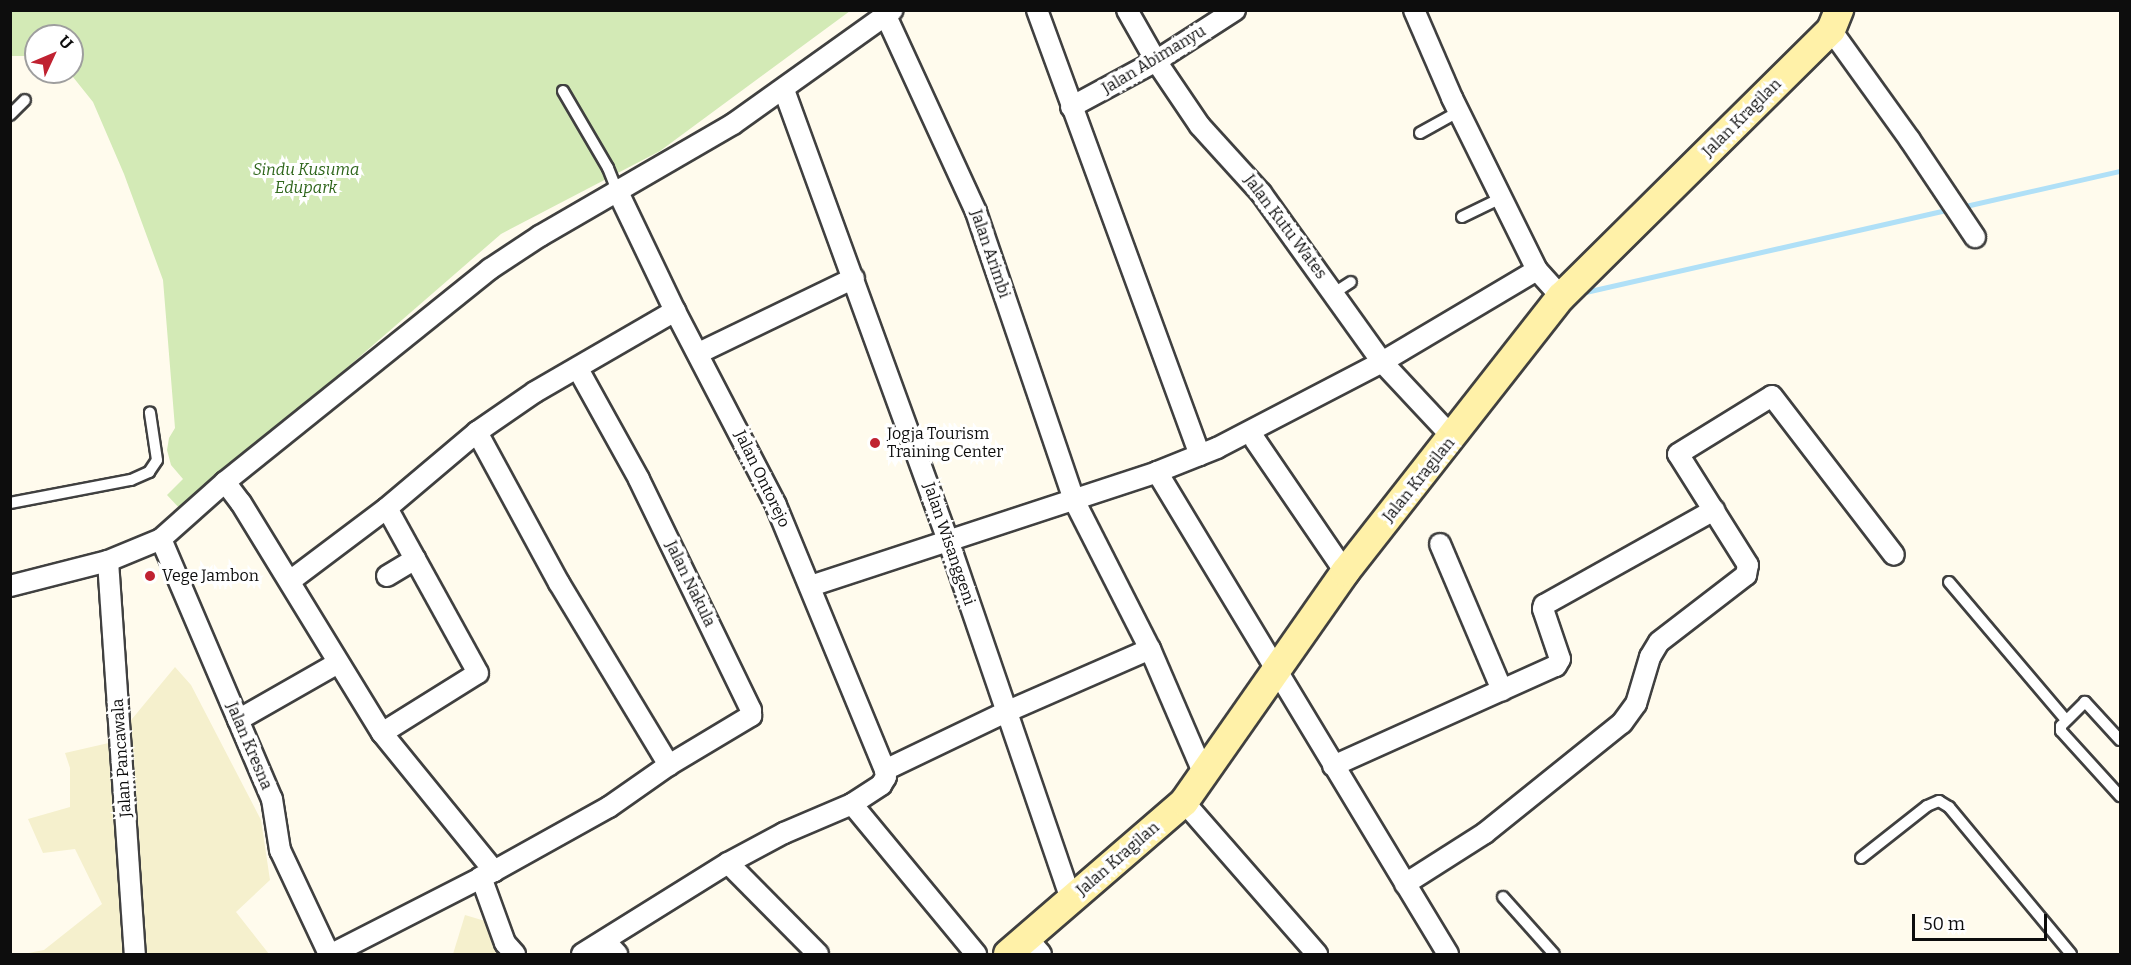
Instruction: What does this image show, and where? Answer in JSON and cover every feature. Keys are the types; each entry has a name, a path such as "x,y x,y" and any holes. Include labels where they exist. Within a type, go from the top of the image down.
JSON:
{"street":[{"path":"1037,10 1200,455"},
{"name":"Jalan Kutu Wates","path":"1127,10 1156,61 1200,126 1261,193 1382,362 1453,438"},
{"name":"Jalan Abimanyu","path":"1071,108 1156,61 1235,10"},
{"path":"1414,10 1458,112 1537,270 1562,297"},
{"path":"10,586 108,561 161,539 225,482 490,269 617,190 733,124 890,13"},
{"name":"Jalan Arimbi","path":"890,13 976,212 1074,500 1150,649 1203,772"},
{"path":"1835,20 1910,140 1975,237"},
{"name":"Jalan Kragilan","path":"1025,949 1071,900 1184,802 1345,572 1562,297 1835,20"},
{"name":"Jalan Wisanggeni","path":"784,90 948,540 1071,900"},
{"name":"Jalan Ontorejo","path":"617,190 675,311 699,353 776,505 811,586 885,773"},
{"path":"811,586 1074,500 1200,455 1248,433 1382,362 1537,270"},
{"path":"699,353 854,278"},
{"path":"290,581 387,508 477,432 535,392 675,311"},
{"name":"Jalan Nakula","path":"578,369 639,479 752,713 749,718 669,765"},
{"path":"1405,884 1485,833 1622,723 1635,704 1650,657 1659,642 1746,575 1748,565 1678,454 1772,396 1894,555"},
{"path":"331,954 487,874 609,807 669,765 559,583 477,432"},
{"path":"1255,440 1345,572"},
{"path":"1157,472 1448,954"},
{"path":"225,482 290,581 381,733 487,874 505,943 515,954"},
{"path":"381,733 478,673 387,508"},
{"path":"1333,766 1559,663 1543,609 1544,605 1714,510"},
{"name":"Jalan Kresna","path":"161,539 272,799 280,850 331,954"},
{"path":"1440,544 1502,690"},
{"path":"387,576 415,559"},
{"name":"Jalan Pancawala","path":"108,561 135,954"},
{"path":"582,954 611,948 728,863 784,833 852,804 881,785 885,773 1006,712 1150,649"},
{"path":"238,720 338,663"},
{"path":"1184,802 1317,954"},
{"path":"852,804 976,954"},
{"path":"728,863 818,954"}],"lane":[{"path":"563,91 608,168 617,190"},
{"path":"10,115 25,100"},
{"path":"1420,134 1458,112"},
{"path":"1462,217 1501,198"},
{"path":"1334,293 1351,282"},
{"path":"10,504 131,480 149,472 157,460 150,413"},
{"path":"1948,582 2066,719"},
{"path":"2121,740 2085,702 2061,726 2061,731 2121,796"},
{"path":"1861,858 1927,806 1939,801 1949,807 2071,954"},
{"path":"1503,897 1554,954"}],"shaded area":[{"path":"175,667 191,685 261,820 270,880 236,912 269,954 23,954 44,950 102,904 75,849 43,853 28,819 70,807 70,768 65,753 113,742"},
{"path":"465,915 495,924 503,954 453,954"}],"green space":[{"name":"Sindu Kusuma Edupark","path":"11,11 850,11 660,151 501,234 182,511 167,495 183,479 171,465 167,450 169,438 175,428 163,280 124,174 93,102 79,84 84,84 84,24 24,24 24,56 11,56"}],"waterway":[{"path":"1961,207 2120,171"},
{"path":"1581,293 1952,209"}],"place":[{"name":"Jogja Tourism Training Center","path":"875,443"},
{"name":"Vege Jambon","path":"150,576"}]}
